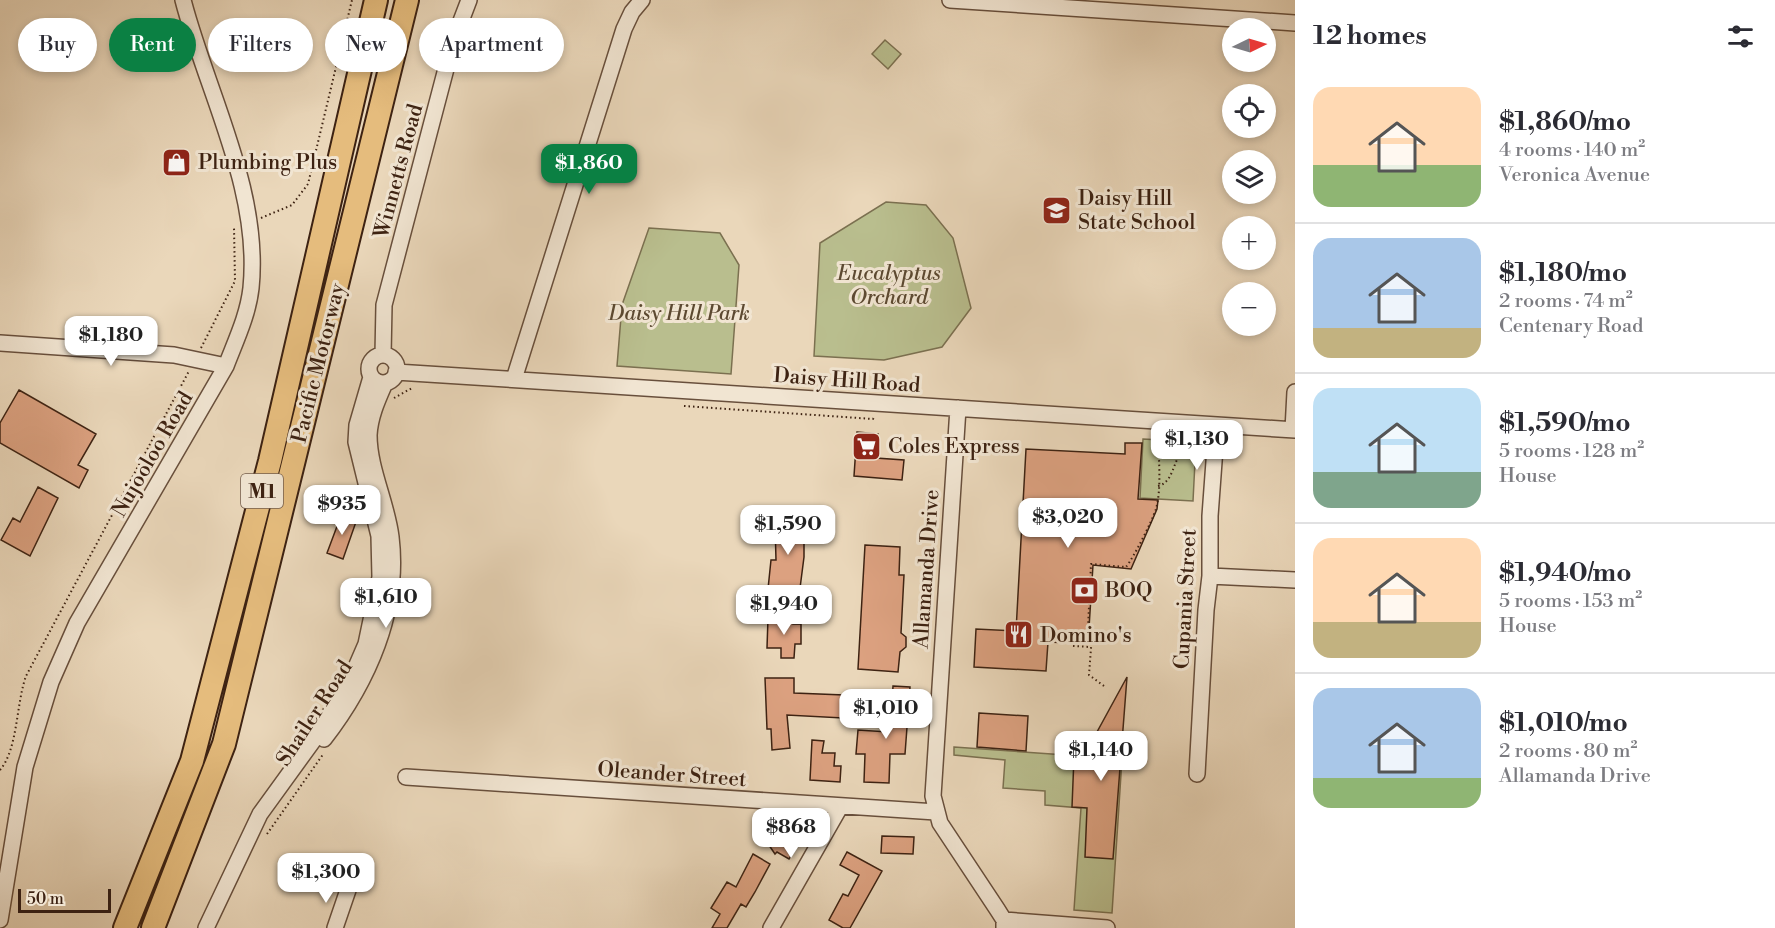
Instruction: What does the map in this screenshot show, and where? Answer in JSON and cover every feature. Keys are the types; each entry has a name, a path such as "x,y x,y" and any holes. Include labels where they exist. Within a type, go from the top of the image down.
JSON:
{"highway":[{"name":"Pacific Motorway","path":"125,928 192,761 270,461 376,0"},
{"name":"Pacific Motorway","path":"403,18 407,0"},
{"path":"407,22 415,0"},
{"name":"Pacific Motorway","path":"153,928 224,744 390,72"}],"street":[{"name":"Nujooloo Road","path":"0,920 25,767 51,682 77,623 226,366 244,321 251,289 253,256 245,196 183,0"},
{"name":"Winnetts Road","path":"383,355 381,346 384,305 453,42 469,0"},
{"path":"514,379 624,29 632,12 642,0"},
{"path":"950,0 1295,23"},
{"path":"0,343 196,357 226,366"},
{"path":"383,355 394,360 384,377"},
{"name":"Shailer Road","path":"206,928 247,843 342,716 366,677 385,621 391,539 369,435 372,416 384,377 369,368 371,360 383,355"},
{"name":"Daisy Hill Road","path":"384,377 514,379 1294,430"},
{"path":"1294,430 1295,392"},
{"name":"Allamanda Drive","path":"958,408 933,796 936,812 954,848 1004,924"},
{"name":"Cupania Street","path":"1197,774 1210,576 1210,516 1215,448 1213,425"},
{"path":"1210,576 1295,580"},
{"name":"Oleander Street","path":"406,777 936,812"},
{"path":"771,928 840,807"},
{"path":"335,928 348,890"},
{"path":"1004,924 1107,928"}],"path":[{"path":"0,770 8,757 19,695 26,676 235,281 235,224 285,210 299,199 308,184 352,0"},
{"path":"1104,686 1089,675 1092,635 1088,628 1091,564 1126,567 1137,552 1138,542 1155,509 1160,438"},
{"path":"1157,486 1167,481 1179,453 1190,444 1198,444"},
{"path":"1073,646 1090,647"}],"green space":[{"path":"885,40 901,54 888,69 872,54"},
{"name":"Eucalyptus Orchard","path":"886,202 926,205 953,238 971,308 942,347 884,360 814,356 820,243"},
{"name":"Daisy Hill Park","path":"649,228 720,233 739,265 731,374 617,366 622,305"},
{"path":"1143,439 1196,442 1193,501 1140,498"},
{"path":"954,747 1122,759 1112,913 1074,910 1081,808 1045,805 1045,791 1003,788 1005,760 954,755"}],"building":[{"path":"19,390 96,434 78,465 88,470 79,488 0,443 0,423"},
{"name":"Coles Express","path":"857,432 878,434 876,458 904,460 902,480 854,476"},
{"path":"1125,443 1142,443 1138,499 1158,500 1157,509 1131,569 1093,565 1089,628 1094,636 1092,644 1048,642 1046,671 974,667 976,629 1016,631 1026,449 1125,454"},
{"path":"38,487 58,498 30,556 1,540 13,518 20,522"},
{"path":"342,513 357,519 343,559 327,553"},
{"path":"779,515 801,517 801,524 804,524 804,557 799,596 778,594 778,590 768,589 771,560 776,560 775,523 778,523"},
{"path":"865,545 900,547 899,575 904,575 901,633 906,637 906,647 900,652 898,672 858,669"},
{"path":"768,618 793,619 793,624 801,624 801,644 795,644 794,658 781,658 781,648 767,648"},
{"path":"1127,677 1113,859 1085,857 1087,808 1072,807 1074,757 1089,758 1091,743"},
{"path":"765,678 794,678 794,693 844,695 843,718 787,715 790,748 772,750 771,729 767,729"},
{"path":"893,686 910,687 905,754 890,754 889,783 864,782 865,754 856,754 858,730 888,732 888,723 891,723"},
{"path":"979,713 1028,716 1026,751 977,747"},
{"path":"812,740 824,741 822,753 835,753 834,766 841,766 840,782 810,780"},
{"path":"775,821 785,834 799,843 789,859 777,852 775,854 760,832"},
{"path":"882,836 914,837 913,854 881,853"},
{"path":"847,852 882,871 850,928 843,928 829,920 843,894 848,896 859,875 840,865"},
{"path":"753,854 770,864 755,892 746,907 741,904 727,928 712,928 720,914 711,908 727,882 736,887"}],"place":[{"name":"Plumbing Plus","path":"177,162"},
{"name":"Daisy Hill State School","path":"1057,210"},
{"name":"Coles Express","path":"867,446"},
{"name":"BOQ","path":"1084,590"},
{"name":"Domino's","path":"1019,635"}]}
